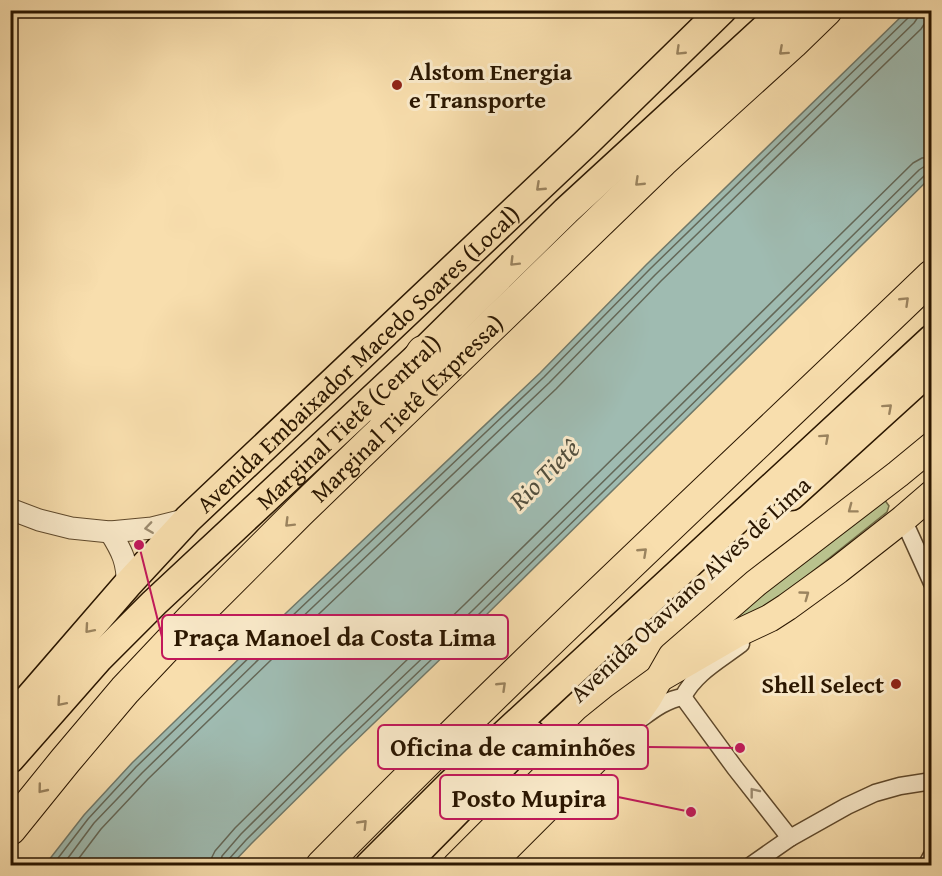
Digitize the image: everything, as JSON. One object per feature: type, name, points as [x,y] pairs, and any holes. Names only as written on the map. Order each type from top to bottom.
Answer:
[{"type":"highway","name":"Avenida Embaixador Macedo Soares (Local)","points":[[10,720],[127,585],[188,519],[585,144],[722,10]]},
{"type":"highway","points":[[695,93],[704,72],[767,10]]},
{"type":"highway","name":"Marginal Tietê (Central)","points":[[10,759],[99,658],[154,603],[423,352],[566,211],[785,10]]},
{"type":"highway","name":"Marginal Tietê (Expressa)","points":[[10,830],[125,690],[192,619],[299,512],[653,169],[826,10]]},
{"type":"highway","points":[[322,866],[531,657],[932,276]]},
{"type":"highway","points":[[743,457],[789,430],[835,393],[932,306]]},
{"type":"highway","points":[[99,658],[124,622],[166,574],[333,399],[356,372],[378,339]]},
{"type":"highway","points":[[369,866],[451,784],[932,339]]},
{"type":"highway","points":[[65,761],[73,725],[99,693],[199,583],[407,378],[423,352]]},
{"type":"highway","name":"Avenida Otaviano Alves de Lima","points":[[403,866],[522,744],[663,612],[932,368]]},
{"type":"main road","points":[[660,678],[672,656],[725,610],[786,559],[932,446]]},
{"type":"main road","points":[[898,474],[896,499],[903,519]]},
{"type":"main road","points":[[660,678],[736,634],[770,618],[838,570],[932,494]]},
{"type":"main road","name":"Avenida Otaviano Alves de Lima","points":[[456,866],[494,850],[627,728],[660,678]]},
{"type":"main road","name":"Avenida Otaviano Alves de Lima","points":[[494,850],[594,728],[660,678]]},
{"type":"street","points":[[10,509],[39,520],[71,528],[110,532],[152,528],[188,519]]},
{"type":"street","points":[[903,519],[932,583]]},
{"type":"street","points":[[110,532],[126,561],[127,585]]},
{"type":"street","points":[[627,728],[658,706],[683,697],[701,673],[750,638],[770,618]]},
{"type":"street","points":[[683,697],[790,838]]},
{"type":"street","points":[[750,866],[790,838],[847,806],[875,793],[932,781]]},
{"type":"street","points":[[926,866],[932,855]]},
{"type":"green space","points":[[884,499],[889,506],[887,512],[793,587],[751,616],[712,628]]},
{"type":"water","name":"Rio Tietê","points":[[908,10],[931,11],[931,177],[231,865],[45,865],[84,815],[132,763],[286,613],[540,373],[646,265]]},
{"type":"place","name":"Alstom Energia e Transporte","points":[[397,85]]},
{"type":"place","name":"Praça Manoel da Costa Lima","points":[[139,545]]},
{"type":"place","name":"Shell Select","points":[[896,684]]},
{"type":"place","name":"Oficina de caminhões","points":[[740,748]]},
{"type":"place","name":"Posto Mupira","points":[[691,812]]}]
